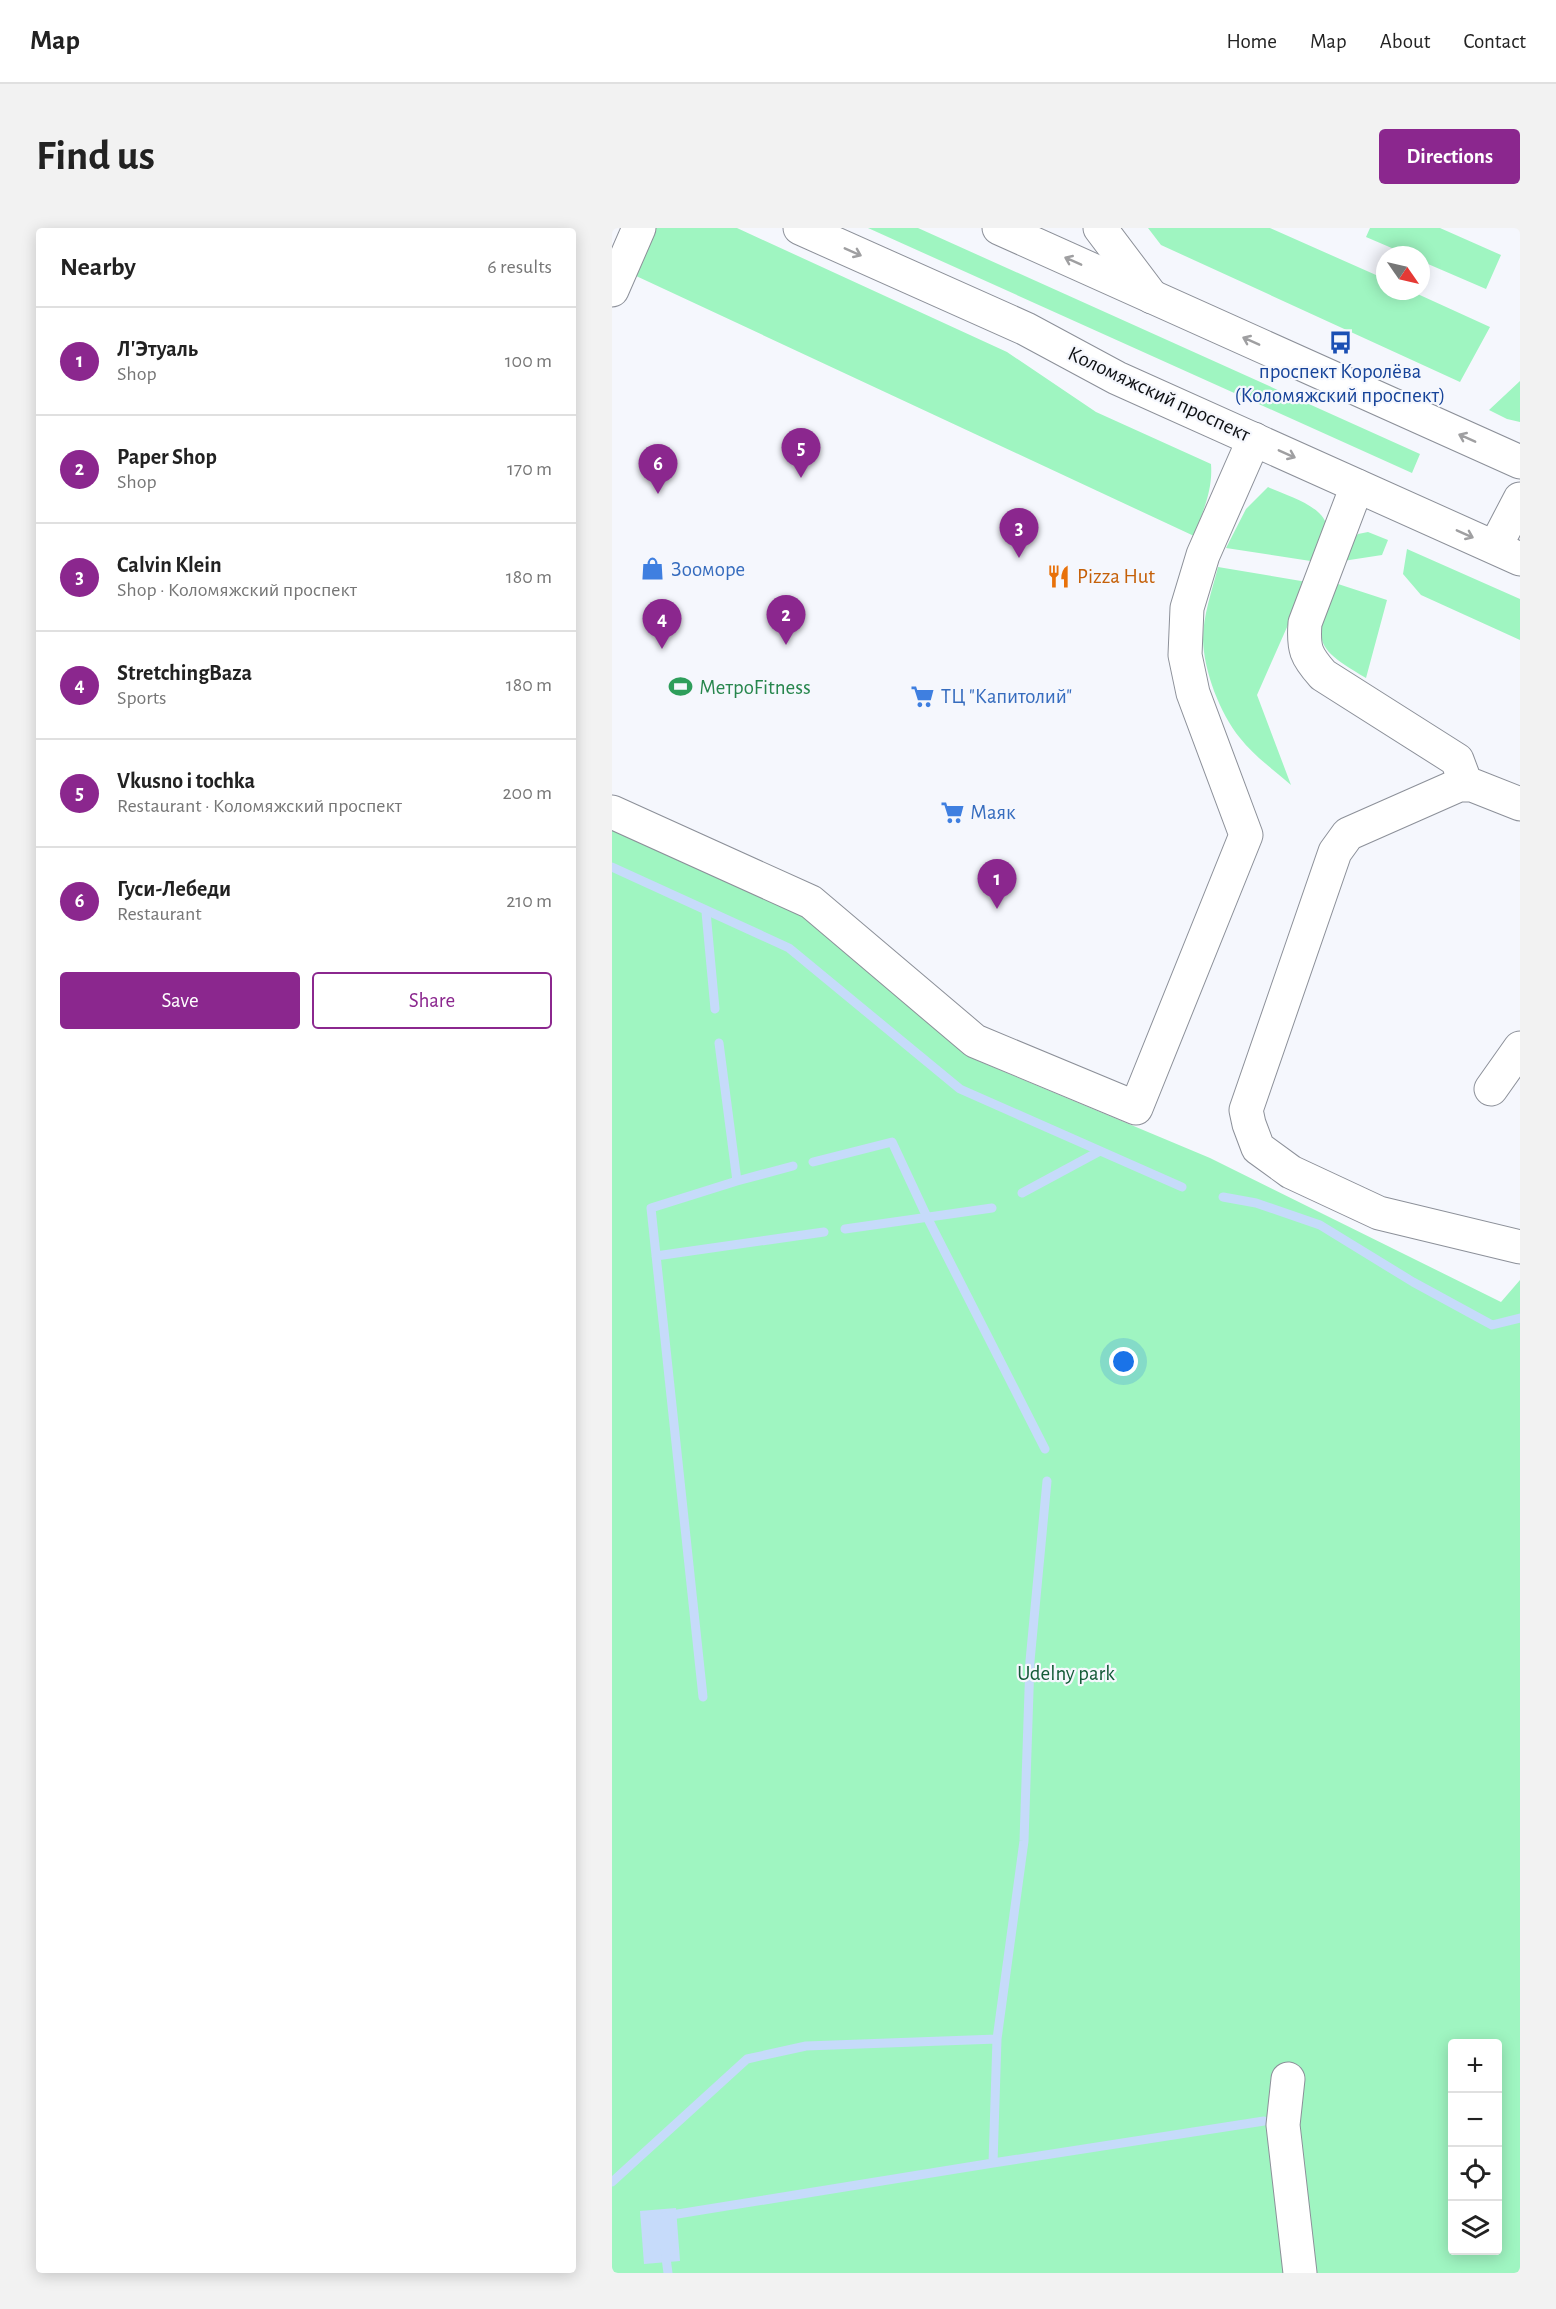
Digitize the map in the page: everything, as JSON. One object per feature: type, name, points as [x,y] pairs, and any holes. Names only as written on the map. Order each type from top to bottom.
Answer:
[{"type":"main road","points":[[612,290],[639,228]]},
{"type":"main road","name":"Коломяжский проспект","points":[[800,228],[1026,329],[1117,378],[1507,553]]},
{"type":"main road","points":[[999,228],[1520,462]]},
{"type":"main road","points":[[1100,228],[1152,297]]},
{"type":"main road","points":[[612,812],[811,902],[975,1041],[1136,1108],[1246,836],[1193,693],[1185,655],[1187,608],[1203,555],[1254,439]]},
{"type":"main road","points":[[1357,486],[1305,623],[1303,642],[1309,659],[1323,675],[1457,760],[1466,784]]},
{"type":"main road","points":[[1507,553],[1520,499]]},
{"type":"main road","points":[[1507,553],[1520,526]]},
{"type":"main road","points":[[1520,804],[1466,784],[1459,785],[1348,834],[1335,852],[1246,1110],[1258,1148],[1291,1172],[1379,1213],[1520,1247]]},
{"type":"main road","points":[[1491,1089],[1520,1048]]},
{"type":"main road","points":[[1288,2079],[1282,2125],[1300,2273]]},
{"type":"green space","points":[[655,228],[737,228],[1007,352],[1096,412],[1211,464],[1209,492],[1194,536],[634,275]]},
{"type":"green space","points":[[868,228],[918,228],[1420,454],[1412,473]]},
{"type":"green space","points":[[1148,228],[1270,228],[1376,275],[1376,300],[1430,300],[1490,327],[1460,382],[1161,245]]},
{"type":"green space","points":[[1370,228],[1440,228],[1501,255],[1486,289],[1430,265],[1430,246],[1387,246],[1366,237]]},
{"type":"green space","points":[[1520,381],[1520,422],[1507,419],[1489,410]]},
{"type":"green space","points":[[1268,487],[1306,504],[1323,517],[1327,525],[1327,535],[1317,562],[1226,548],[1246,509]]},
{"type":"green space","points":[[1368,532],[1388,540],[1382,555],[1343,561],[1350,543],[1358,534]]},
{"type":"green space","points":[[1407,549],[1520,599],[1520,640],[1421,595],[1403,574]]},
{"type":"green space","points":[[1218,567],[1307,582],[1257,695],[1291,785],[1240,738],[1226,717],[1214,692],[1206,665],[1203,631]]},
{"type":"green space","points":[[1335,583],[1387,600],[1366,678],[1335,657],[1326,649],[1322,640],[1321,630]]},
{"type":"green space","name":"Udelny park","points":[[612,825],[806,913],[969,1057],[1210,1158],[1501,1302],[1520,1280],[1520,2273],[612,2273]]},
{"type":"water","points":[[676,2208],[680,2261],[644,2264],[640,2211]]},
{"type":"waterway","points":[[612,867],[789,948],[960,1089],[1182,1187]]},
{"type":"waterway","points":[[706,912],[715,1009]]},
{"type":"waterway","points":[[703,1697],[651,1208],[737,1181],[719,1043]]},
{"type":"waterway","points":[[813,1162],[892,1142],[927,1217],[1045,1449]]},
{"type":"waterway","points":[[1022,1193],[1100,1151]]},
{"type":"waterway","points":[[737,1181],[793,1166]]},
{"type":"waterway","points":[[1223,1197],[1256,1203],[1320,1225],[1413,1282],[1492,1325],[1520,1318]]},
{"type":"waterway","points":[[845,1229],[992,1208]]},
{"type":"waterway","points":[[656,1256],[824,1232]]},
{"type":"waterway","points":[[993,2163],[997,2039],[1024,1841],[1030,1661],[1047,1481]]},
{"type":"waterway","points":[[612,2182],[747,2059],[806,2046],[997,2039]]},
{"type":"waterway","points":[[665,2216],[1264,2121]]},
{"type":"waterway","points":[[665,2250],[668,2273]]},
{"type":"place","name":"проспект Королёва (Коломяжский проспект)","points":[[1340,343]]},
{"type":"place","name":"Vkusno i tochka","points":[[801,478]]},
{"type":"place","name":"Гуси-Лебеди","points":[[658,494]]},
{"type":"place","name":"Calvin Klein","points":[[1019,558]]},
{"type":"place","name":"Зооморе","points":[[653,569]]},
{"type":"place","name":"Pizza Hut","points":[[1059,576]]},
{"type":"place","name":"Paper Shop","points":[[786,645]]},
{"type":"place","name":"StretchingBaza","points":[[662,649]]},
{"type":"place","name":"МетроFitness","points":[[681,687]]},
{"type":"place","name":"ТЦ \"Капитолий\"","points":[[923,696]]},
{"type":"place","name":"Маяк","points":[[952,812]]},
{"type":"place","name":"Л'Этуаль","points":[[997,909]]}]
